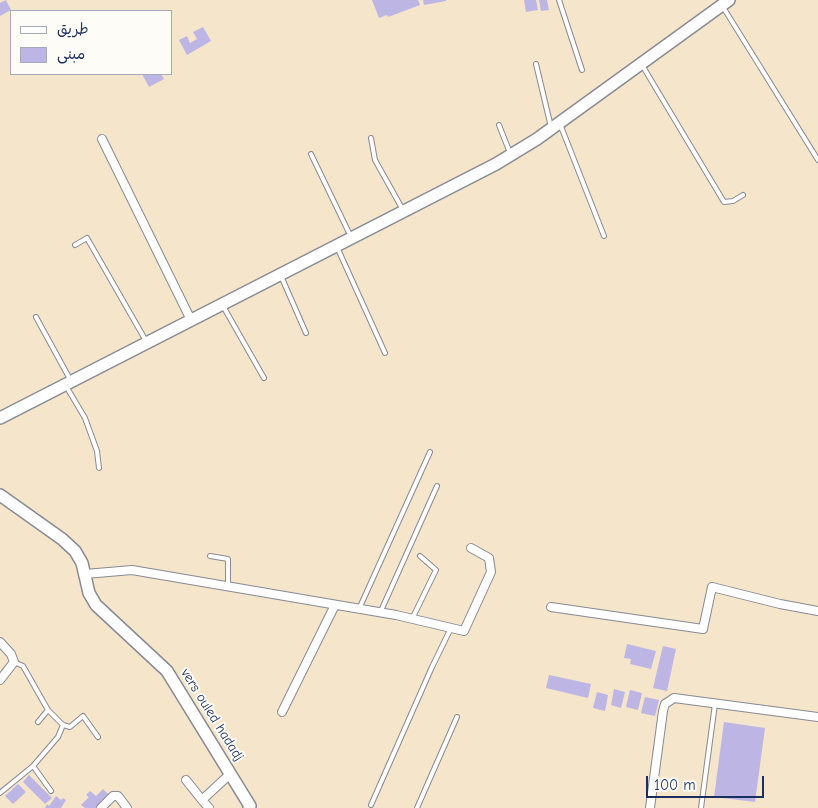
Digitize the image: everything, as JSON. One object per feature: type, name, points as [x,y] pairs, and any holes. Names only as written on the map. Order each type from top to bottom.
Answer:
[{"type":"street","points":[[0,418],[510,155],[555,126],[725,2]]},
{"type":"street","points":[[102,139],[190,320]]},
{"type":"street","name":"vers ouled hadadj","points":[[0,495],[62,539],[75,551],[82,563],[89,593],[96,605],[167,671],[250,806],[249,808]]},
{"type":"street","points":[[84,574],[132,570],[359,609],[464,631],[492,572],[489,558],[471,548]]},
{"type":"street","points":[[551,607],[703,629],[712,587],[780,604],[818,611]]},
{"type":"street","points":[[282,712],[335,605]]},
{"type":"street","points":[[0,642],[11,654],[14,662],[0,680]]},
{"type":"street","points":[[650,808],[665,704],[674,698],[818,717]]},
{"type":"street","points":[[202,800],[230,774]]},
{"type":"street","points":[[186,780],[209,808]]},
{"type":"street","points":[[101,808],[113,796],[118,796],[127,808]]},
{"type":"lane","points":[[559,0],[582,70]]},
{"type":"lane","points":[[725,2],[818,160]]},
{"type":"lane","points":[[641,63],[724,202],[743,195]]},
{"type":"lane","points":[[536,64],[555,126],[604,236]]},
{"type":"lane","points":[[499,125],[510,155]]},
{"type":"lane","points":[[371,138],[375,160],[403,211]]},
{"type":"lane","points":[[311,154],[351,237]]},
{"type":"lane","points":[[75,245],[87,238],[147,342]]},
{"type":"lane","points":[[336,245],[385,353]]},
{"type":"lane","points":[[280,274],[306,333]]},
{"type":"lane","points":[[222,304],[264,378]]},
{"type":"lane","points":[[36,317],[85,418],[97,450],[99,468]]},
{"type":"lane","points":[[359,609],[430,452]]},
{"type":"lane","points":[[380,613],[436,486]]},
{"type":"lane","points":[[210,556],[228,559],[228,586]]},
{"type":"lane","points":[[412,619],[436,570],[420,556]]},
{"type":"lane","points":[[371,805],[451,628]]},
{"type":"lane","points":[[14,662],[23,666],[48,710],[63,725],[70,727],[83,716],[98,737]]},
{"type":"lane","points":[[701,808],[715,704]]},
{"type":"lane","points":[[38,722],[48,710]]},
{"type":"lane","points":[[417,808],[457,717]]},
{"type":"lane","points":[[0,793],[33,766],[58,737],[63,725]]},
{"type":"lane","points":[[33,766],[51,791]]},
{"type":"building","points":[[6,0],[11,10],[0,16],[0,3]]},
{"type":"building","points":[[372,0],[418,0],[420,5],[388,17],[387,15],[379,18]]},
{"type":"building","points":[[423,0],[446,0],[446,1],[424,5]]},
{"type":"building","points":[[524,0],[536,0],[538,10],[526,12]]},
{"type":"building","points":[[539,0],[547,0],[549,10],[541,11]]},
{"type":"building","points":[[203,27],[211,41],[187,55],[179,40],[187,36],[190,43],[197,39],[193,32]]},
{"type":"building","points":[[143,75],[162,75],[164,79],[149,87]]},
{"type":"building","points":[[627,644],[656,651],[651,669],[630,664],[631,659],[624,658]]},
{"type":"building","points":[[663,646],[676,649],[667,691],[653,688]]},
{"type":"building","points":[[549,675],[591,684],[588,698],[546,688]]},
{"type":"building","points":[[614,689],[625,692],[621,708],[611,705]]},
{"type":"building","points":[[630,690],[642,693],[638,710],[626,707]]},
{"type":"building","points":[[597,692],[608,695],[605,711],[593,708]]},
{"type":"building","points":[[645,697],[659,700],[655,716],[641,713]]},
{"type":"building","points":[[724,722],[765,728],[755,802],[714,797]]},
{"type":"building","points":[[29,775],[52,798],[45,804],[23,782]]},
{"type":"building","points":[[18,784],[26,792],[13,804],[5,796]]},
{"type":"building","points":[[103,789],[110,796],[99,808],[85,808],[81,805],[89,797],[86,795],[90,791],[96,796]]},
{"type":"building","points":[[56,796],[61,800],[63,798],[66,800],[61,808],[45,808],[47,804],[49,806]]}]
